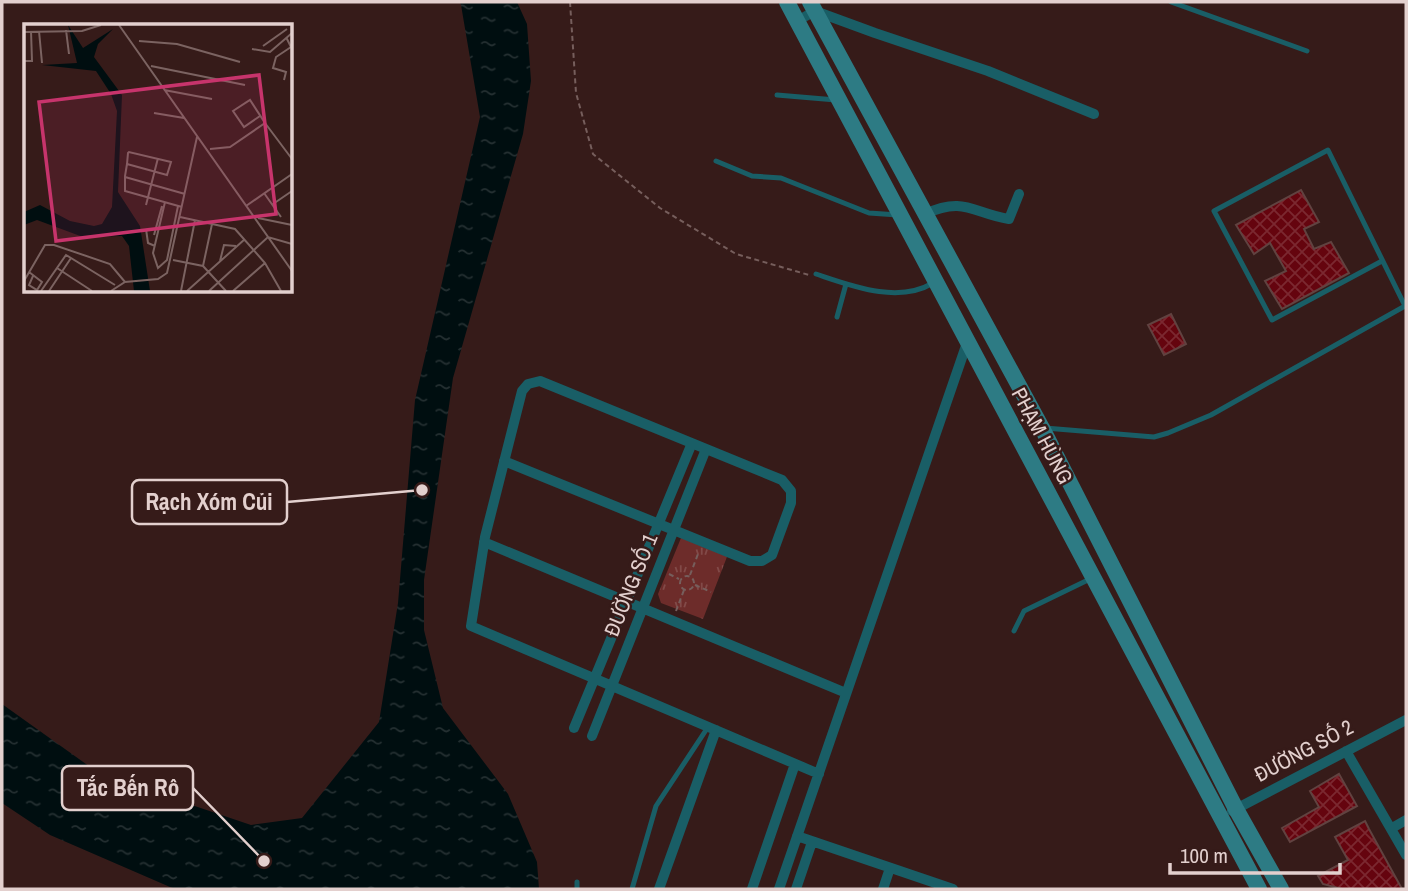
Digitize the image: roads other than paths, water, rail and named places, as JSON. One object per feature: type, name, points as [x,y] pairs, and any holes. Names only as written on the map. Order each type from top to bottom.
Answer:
[{"type":"main road","name":"PHẠM HÙNG","points":[[787,2],[1259,889]]},
{"type":"main road","name":"PHẠM HÙNG","points":[[813,7],[1042,428],[1236,808],[1281,889]]},
{"type":"street","points":[[797,21],[813,7],[875,33],[988,71],[1094,114]]},
{"type":"street","points":[[925,214],[940,207],[957,205],[1009,219],[1019,194]]},
{"type":"street","points":[[779,889],[968,340]]},
{"type":"street","points":[[504,461],[750,561],[762,561],[772,555],[791,503],[791,491],[782,480],[540,381],[528,384],[522,391],[504,461],[484,542],[471,626],[819,774]]},
{"type":"street","points":[[574,728],[692,443]]},
{"type":"street","name":"ĐƯỜNG SỐ 1","points":[[592,736],[706,449]]},
{"type":"street","points":[[484,542],[846,692]]},
{"type":"street","name":"ĐƯỜNG SỐ 2","points":[[1220,818],[1406,720]]},
{"type":"street","points":[[659,889],[712,728]]},
{"type":"street","points":[[1346,751],[1406,855]]},
{"type":"street","points":[[752,889],[795,764]]},
{"type":"street","points":[[1392,828],[1406,820]]},
{"type":"street","points":[[797,836],[953,889]]},
{"type":"street","points":[[796,889],[812,842]]},
{"type":"street","points":[[883,889],[890,869]]},
{"type":"lane","points":[[1171,2],[1307,51]]},
{"type":"lane","points":[[777,95],[839,101]]},
{"type":"lane","points":[[1042,428],[1154,437],[1168,433],[1211,415],[1406,307],[1328,150],[1214,211],[1272,320],[1382,261]]},
{"type":"lane","points":[[716,161],[752,176],[781,178],[869,213],[901,216]]},
{"type":"lane","points":[[813,275],[872,290],[897,293],[922,290],[936,281]]},
{"type":"lane","points":[[837,317],[846,284]]},
{"type":"lane","points":[[1014,631],[1024,611],[1093,578]]},
{"type":"lane","points":[[632,889],[656,806],[712,728]]},
{"type":"water","points":[[460,2],[517,2],[527,24],[531,81],[523,134],[453,378],[424,580],[424,630],[443,708],[508,794],[537,862],[539,889],[176,889],[50,835],[2,803],[2,704],[100,774],[251,825],[302,818],[379,722],[398,603],[415,400],[480,117]]},
{"type":"place","name":"Rạch Xóm Củi","points":[[422,490]]},
{"type":"place","name":"Tắc Bến Rô","points":[[264,861]]}]
